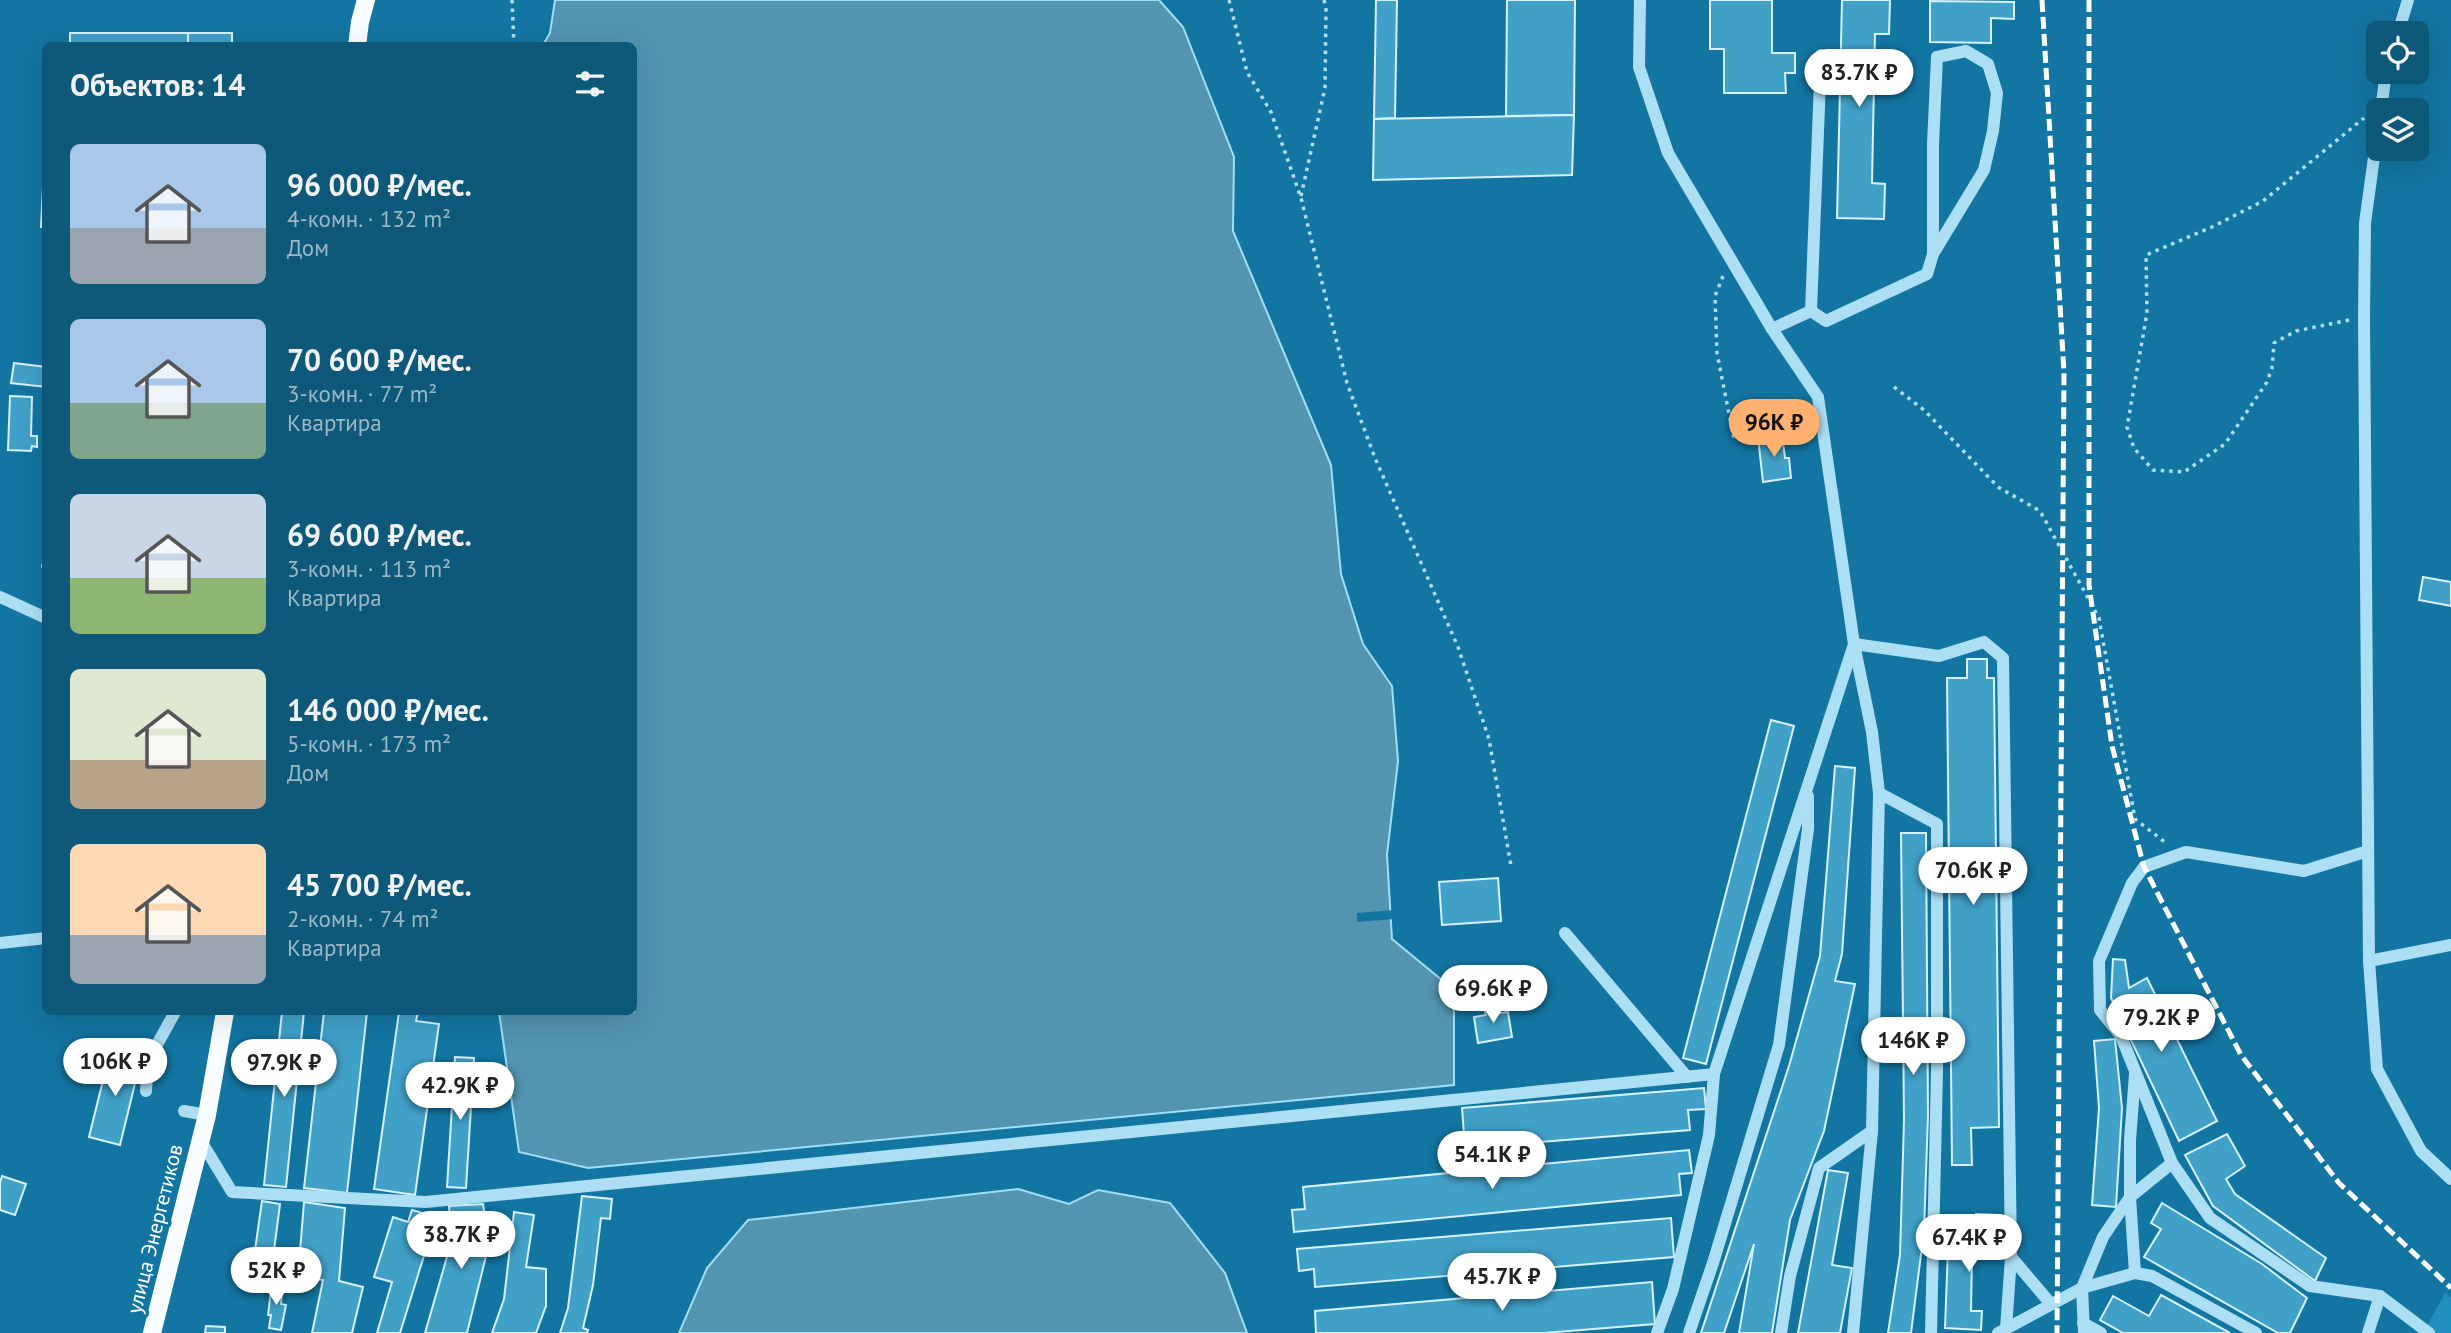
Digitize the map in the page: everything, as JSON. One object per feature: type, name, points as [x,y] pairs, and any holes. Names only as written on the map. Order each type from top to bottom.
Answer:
[{"type":"main road","points":[[358,42],[366,0]]},
{"type":"main road","name":"улица Энергетиков","points":[[152,1333],[207,1115],[224,1015]]},
{"type":"street","points":[[1640,0],[1639,67],[1668,153],[1772,329],[1818,397],[1854,644],[1872,732],[1879,793],[1872,1131],[1853,1333]]},
{"type":"street","points":[[2402,21],[2408,0]]},
{"type":"street","points":[[1811,311],[1826,321],[1927,274],[1933,254],[1984,170],[1993,131],[1997,93],[1988,64],[1966,51],[1937,57],[1933,144],[1933,254]]},
{"type":"street","points":[[1811,311],[1821,55]]},
{"type":"street","points":[[2373,161],[2365,223],[2364,319],[2369,961],[2377,1069],[2421,1152],[2451,1179]]},
{"type":"street","points":[[1772,329],[1811,311]]},
{"type":"street","points":[[0,597],[42,616]]},
{"type":"street","points":[[1854,644],[1938,656],[1984,642],[2003,658],[2011,1258],[2002,1331]]},
{"type":"street","points":[[1657,1333],[1673,1289],[1709,1135],[1714,1074],[1854,644]]},
{"type":"street","points":[[1689,1333],[1779,1045],[1808,830],[1808,785]]},
{"type":"street","points":[[1879,793],[1937,824],[1937,1071],[1931,1333]]},
{"type":"street","points":[[2368,851],[2304,871],[2186,852],[2144,867],[2132,883],[2099,961],[2100,1010],[2121,1036],[2172,1163],[2210,1218],[2310,1286],[2380,1296],[2429,1333]]},
{"type":"street","points":[[1565,933],[1687,1077]]},
{"type":"street","points":[[0,943],[42,938]]},
{"type":"street","points":[[2369,961],[2451,945]]},
{"type":"street","points":[[146,1091],[148,1061],[173,1015]]},
{"type":"street","points":[[2135,1071],[2130,1140],[2130,1198],[2135,1273]]},
{"type":"street","points":[[201,1141],[232,1192],[426,1202],[1714,1074]]},
{"type":"street","points":[[184,1111],[207,1115]]},
{"type":"street","points":[[1781,1333],[1790,1276],[1819,1168],[1872,1131]]},
{"type":"street","points":[[2101,1333],[2084,1328],[2082,1288],[2104,1237],[2130,1198],[2172,1163]]},
{"type":"street","points":[[2011,1258],[2051,1304]]},
{"type":"street","points":[[2002,1331],[2082,1288],[2135,1273],[2152,1276],[2256,1333]]},
{"type":"street","points":[[2368,1333],[2380,1296]]},
{"type":"path","points":[[512,0],[514,42]]},
{"type":"path","points":[[1229,0],[1247,72],[1271,112],[1301,198],[1347,383],[1375,458],[1458,647],[1489,739],[1511,866]]},
{"type":"path","points":[[1301,198],[1325,88],[1324,0]]},
{"type":"path","points":[[2364,319],[2296,331],[2274,343],[2272,368],[2267,382],[2225,444],[2184,472],[2153,470],[2134,448],[2127,427],[2147,313],[2147,255],[2263,201],[2366,119]]},
{"type":"path","points":[[1730,257],[1715,296],[1717,353],[1734,439]]},
{"type":"path","points":[[1894,387],[1924,410],[1998,487],[2040,511],[2099,618],[2134,819],[2170,846],[2173,857]]},
{"type":"shaded area","points":[[555,0],[1159,0],[1183,27],[1234,157],[1233,231],[1331,465],[1341,574],[1363,644],[1392,686],[1398,761],[1387,855],[1392,939],[1454,990],[1454,1085],[588,1168],[519,1152],[499,1015],[637,1015],[637,42],[545,42],[550,33]]},
{"type":"shaded area","points":[[1018,1189],[1069,1204],[1098,1190],[1170,1203],[1225,1273],[1247,1333],[679,1333],[707,1268],[748,1220]]},
{"type":"shaded area","points":[[2445,1293],[2451,1297],[2451,1333],[2423,1333]]},
{"type":"pier","points":[[1394,910],[1394,919],[1357,922],[1357,913]]},
{"type":"building","points":[[1376,0],[1397,0],[1395,118],[1374,119]]},
{"type":"building","points":[[1507,0],[1575,0],[1574,115],[1506,116]]},
{"type":"building","points":[[1710,0],[1772,0],[1772,53],[1795,53],[1795,73],[1785,73],[1786,93],[1724,93],[1724,49],[1710,49]]},
{"type":"building","points":[[1842,0],[1890,0],[1889,34],[1875,34],[1872,183],[1885,184],[1884,219],[1837,218]]},
{"type":"building","points":[[1930,1],[2014,2],[2014,19],[1991,18],[1991,43],[1930,42]]},
{"type":"building","points":[[70,33],[188,33],[188,42],[70,42]]},
{"type":"building","points":[[188,33],[232,33],[232,42],[188,42]]},
{"type":"building","points":[[1574,115],[1572,175],[1373,180],[1374,119]]},
{"type":"building","points":[[14,363],[42,366],[42,387],[11,383]]},
{"type":"building","points":[[10,396],[32,397],[31,436],[37,436],[37,447],[32,446],[31,451],[8,450]]},
{"type":"building","points":[[1782,434],[1791,478],[1763,482],[1758,437]]},
{"type":"building","points":[[2423,577],[2451,582],[2451,606],[2419,600]]},
{"type":"building","points":[[1967,659],[1987,659],[1987,678],[1994,678],[1999,1127],[1971,1128],[1972,1165],[1952,1165],[1947,678],[1967,678]]},
{"type":"building","points":[[1771,720],[1794,726],[1706,1064],[1683,1058]]},
{"type":"building","points":[[1835,766],[1855,768],[1842,954],[1835,981],[1855,984],[1824,1131],[1790,1220],[1772,1333],[1739,1333],[1754,1244],[1724,1333],[1701,1333],[1789,1066],[1820,956]]},
{"type":"building","points":[[1901,833],[1926,833],[1928,1115],[1924,1231],[1911,1333],[1888,1333],[1900,1255],[1904,1120]]},
{"type":"building","points":[[1498,878],[1501,921],[1442,925],[1439,882]]},
{"type":"building","points":[[2113,959],[2125,960],[2129,988],[2147,978],[2217,1121],[2179,1141],[2111,998]]},
{"type":"building","points":[[1498,1005],[1500,1013],[1508,1012],[1512,1037],[1478,1043],[1474,1017],[1486,1015],[1484,1008]]},
{"type":"building","points":[[282,1015],[304,1015],[286,1187],[264,1185]]},
{"type":"building","points":[[324,1015],[367,1015],[347,1193],[304,1188]]},
{"type":"building","points":[[399,1015],[417,1015],[416,1021],[439,1024],[415,1195],[374,1189]]},
{"type":"building","points":[[2115,1039],[2122,1108],[2116,1207],[2092,1205],[2099,1108],[2094,1041]]},
{"type":"building","points":[[110,1052],[141,1059],[120,1145],[89,1137]]},
{"type":"building","points":[[455,1057],[474,1058],[466,1188],[447,1187]]},
{"type":"building","points":[[1704,1088],[1706,1109],[1688,1110],[1690,1130],[1465,1148],[1462,1108]]},
{"type":"building","points":[[2227,1134],[2245,1166],[2226,1179],[2235,1194],[2326,1258],[2315,1281],[2213,1206],[2185,1155]]},
{"type":"building","points":[[1689,1150],[1692,1173],[1679,1174],[1681,1195],[1294,1232],[1292,1210],[1305,1209],[1303,1187]]},
{"type":"building","points":[[1828,1170],[1848,1173],[1832,1265],[1852,1268],[1840,1333],[1798,1333]]},
{"type":"building","points":[[2,1176],[26,1184],[15,1215],[0,1210]]},
{"type":"building","points":[[582,1196],[612,1199],[610,1219],[601,1218],[593,1285],[583,1328],[588,1330],[587,1333],[560,1333],[568,1308]]},
{"type":"building","points":[[262,1201],[280,1204],[271,1274],[252,1271]]},
{"type":"building","points":[[304,1202],[345,1208],[339,1281],[363,1287],[352,1333],[312,1333],[323,1280],[298,1276]]},
{"type":"building","points":[[2162,1203],[2262,1264],[2307,1298],[2290,1333],[2278,1333],[2144,1257],[2161,1229],[2151,1223]]},
{"type":"building","points":[[483,1204],[489,1244],[467,1333],[425,1333],[451,1243],[449,1206]]},
{"type":"building","points":[[412,1210],[429,1215],[425,1228],[432,1230],[400,1333],[377,1333],[392,1282],[374,1277],[393,1217],[408,1222]]},
{"type":"building","points":[[514,1212],[534,1215],[526,1267],[546,1269],[546,1306],[536,1333],[492,1333],[504,1299]]},
{"type":"building","points":[[1976,1214],[2000,1215],[1998,1259],[1972,1258],[1971,1311],[1982,1311],[1981,1330],[1945,1328],[1948,1248],[1975,1249]]},
{"type":"building","points":[[1671,1218],[1674,1257],[1315,1287],[1314,1269],[1299,1271],[1297,1249]]},
{"type":"building","points":[[272,1282],[283,1283],[281,1304],[286,1305],[281,1330],[269,1328]]},
{"type":"building","points":[[1652,1282],[1655,1324],[1544,1333],[1316,1333],[1315,1311]]},
{"type":"building","points":[[2161,1295],[2230,1333],[2123,1333],[2100,1320],[2113,1296],[2149,1316]]},
{"type":"building","points":[[206,1326],[225,1327],[225,1333],[205,1333]]},
{"type":"railway","points":[[2042,0],[2064,373],[2057,1333]]},
{"type":"railway","points":[[2089,0],[2089,585],[2112,746],[2144,867],[2241,1055],[2339,1183],[2451,1288]]}]
